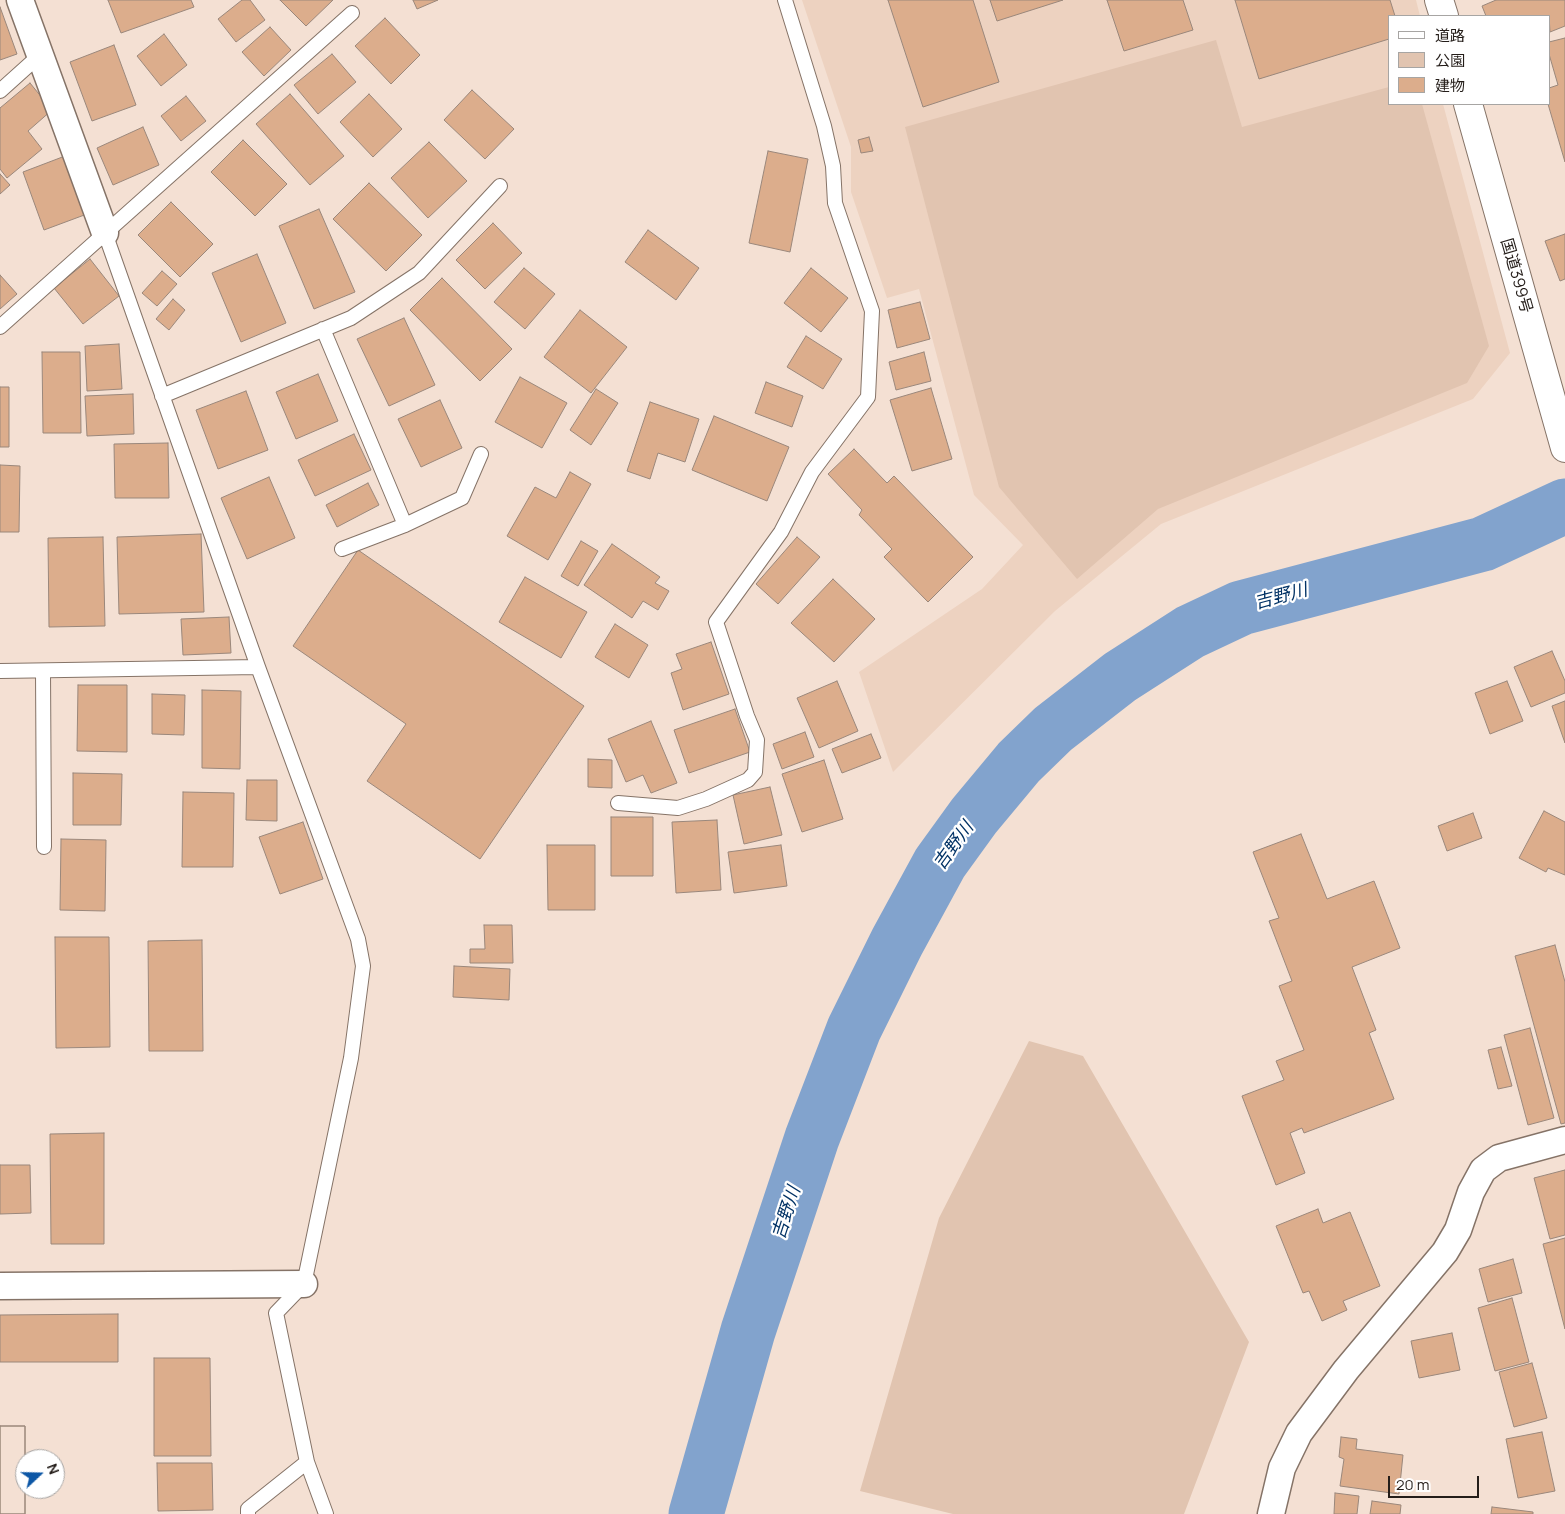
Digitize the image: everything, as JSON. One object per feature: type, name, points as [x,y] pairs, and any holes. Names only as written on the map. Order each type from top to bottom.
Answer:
[{"type":"highway","points":[[1439,0],[1444,15]]},
{"type":"highway","name":"国道399号","points":[[1468,105],[1565,448]]},
{"type":"street","points":[[20,0],[105,233]]},
{"type":"street","points":[[1271,1514],[1282,1468],[1299,1432],[1346,1370],[1445,1252],[1458,1230],[1471,1192],[1482,1170],[1499,1158],[1565,1140]]},
{"type":"street","points":[[0,1286],[304,1284]]},
{"type":"lane","points":[[618,803],[678,808],[706,799],[748,780],[755,772],[757,740],[747,716],[716,622],[781,532],[812,472],[868,397],[872,311],[835,203],[833,166],[824,126],[785,0]]},
{"type":"lane","points":[[0,327],[352,13]]},
{"type":"lane","points":[[0,91],[40,55]]},
{"type":"lane","points":[[162,396],[351,318],[419,273],[500,186]]},
{"type":"lane","points":[[105,233],[258,667],[358,939],[363,966],[351,1058],[304,1284],[276,1313],[307,1462],[326,1514]]},
{"type":"lane","points":[[323,329],[405,525]]},
{"type":"lane","points":[[342,549],[405,525],[462,498],[482,454]]},
{"type":"lane","points":[[0,671],[258,667]]},
{"type":"lane","points":[[43,671],[44,847]]},
{"type":"lane","points":[[248,1514],[248,1508],[307,1462]]},
{"type":"shaded area","points":[[802,0],[1416,0],[1420,15],[1388,15],[1388,105],[1443,105],[1510,353],[1473,399],[1161,524],[1055,611],[893,772],[859,672],[982,589],[1023,545],[974,495],[919,289],[887,298],[851,192],[851,147]]},
{"type":"green space","points":[[1216,40],[1242,127],[1388,87],[1388,105],[1422,105],[1489,346],[1467,383],[1158,509],[1077,579],[999,487],[905,127]]},
{"type":"green space","points":[[1029,1041],[1083,1056],[1249,1342],[1184,1514],[953,1514],[860,1491],[939,1218]]},
{"type":"building","points":[[108,0],[191,0],[194,7],[121,33]]},
{"type":"building","points":[[242,0],[250,0],[265,20],[236,42],[218,19]]},
{"type":"building","points":[[280,0],[333,0],[306,26]]},
{"type":"building","points":[[413,0],[438,0],[417,9]]},
{"type":"building","points":[[888,0],[973,0],[999,82],[923,107]]},
{"type":"building","points":[[990,0],[1063,0],[997,21]]},
{"type":"building","points":[[1107,0],[1183,0],[1193,30],[1124,51]]},
{"type":"building","points":[[1235,0],[1390,0],[1395,15],[1388,15],[1388,39],[1259,79]]},
{"type":"building","points":[[1496,0],[1565,0],[1565,26],[1550,32],[1550,15],[1486,15],[1482,6]]},
{"type":"building","points":[[0,7],[17,54],[0,60]]},
{"type":"building","points":[[385,18],[420,55],[391,84],[355,46]]},
{"type":"building","points":[[270,27],[291,50],[264,76],[242,52]]},
{"type":"building","points":[[164,34],[187,65],[161,86],[137,56]]},
{"type":"building","points":[[1565,38],[1565,162],[1548,105],[1550,105],[1550,88],[1558,85],[1550,57],[1550,42]]},
{"type":"building","points":[[114,45],[136,105],[92,121],[70,62]]},
{"type":"building","points":[[332,54],[356,82],[318,114],[294,85]]},
{"type":"building","points":[[30,83],[52,110],[28,131],[42,149],[7,178],[0,169],[0,108]]},
{"type":"building","points":[[472,90],[514,129],[485,159],[444,120]]},
{"type":"building","points":[[290,94],[344,156],[310,185],[256,124]]},
{"type":"building","points":[[369,94],[402,129],[373,157],[340,122]]},
{"type":"building","points":[[186,96],[206,121],[181,141],[161,116]]},
{"type":"building","points":[[143,127],[159,165],[113,185],[97,148]]},
{"type":"building","points":[[869,137],[873,151],[861,153],[858,140]]},
{"type":"building","points":[[243,140],[287,184],[255,216],[211,172]]},
{"type":"building","points":[[429,142],[467,181],[428,218],[391,178]]},
{"type":"building","points":[[768,151],[808,159],[790,252],[749,243]]},
{"type":"building","points":[[65,156],[87,214],[44,230],[23,172]]},
{"type":"building","points":[[0,174],[10,185],[0,194]]},
{"type":"building","points":[[369,183],[422,235],[386,271],[333,219]]},
{"type":"building","points":[[171,202],[213,244],[180,277],[138,235]]},
{"type":"building","points":[[319,209],[355,292],[314,309],[279,226]]},
{"type":"building","points":[[493,223],[522,253],[485,289],[456,260]]},
{"type":"building","points":[[648,230],[699,268],[676,300],[625,262]]},
{"type":"building","points":[[1565,234],[1565,279],[1560,281],[1545,241]]},
{"type":"building","points":[[257,254],[286,323],[241,342],[212,273]]},
{"type":"building","points":[[90,259],[119,296],[83,324],[54,288]]},
{"type":"building","points":[[524,268],[555,294],[525,329],[494,302]]},
{"type":"building","points":[[811,268],[848,298],[821,332],[784,303]]},
{"type":"building","points":[[162,271],[177,284],[157,306],[142,293]]},
{"type":"building","points":[[0,275],[17,294],[0,309]]},
{"type":"building","points":[[442,278],[512,349],[480,381],[410,310]]},
{"type":"building","points":[[173,299],[185,310],[169,330],[156,319]]},
{"type":"building","points":[[920,302],[930,339],[897,348],[888,310]]},
{"type":"building","points":[[580,310],[627,347],[591,393],[544,357]]},
{"type":"building","points":[[404,318],[435,385],[389,406],[357,339]]},
{"type":"building","points":[[806,336],[842,359],[823,389],[787,367]]},
{"type":"building","points":[[119,344],[122,389],[87,391],[85,346]]},
{"type":"building","points":[[42,352],[80,352],[81,433],[43,433]]},
{"type":"building","points":[[924,352],[931,381],[896,390],[889,362]]},
{"type":"building","points":[[318,374],[338,421],[296,439],[276,392]]},
{"type":"building","points":[[520,377],[567,403],[542,448],[495,422]]},
{"type":"building","points":[[766,382],[803,396],[792,427],[755,413]]},
{"type":"building","points":[[0,387],[9,387],[9,447],[0,447]]},
{"type":"building","points":[[931,388],[952,459],[912,471],[890,400]]},
{"type":"building","points":[[596,389],[618,403],[591,445],[570,430]]},
{"type":"building","points":[[246,391],[268,450],[218,469],[196,410]]},
{"type":"building","points":[[133,394],[134,434],[87,436],[85,396]]},
{"type":"building","points":[[440,400],[462,448],[421,467],[398,419]]},
{"type":"building","points":[[650,402],[699,419],[685,462],[658,453],[650,479],[627,471]]},
{"type":"building","points":[[714,416],[789,447],[767,501],[692,470]]},
{"type":"building","points":[[354,434],[371,470],[315,496],[298,460]]},
{"type":"building","points":[[168,443],[169,498],[115,498],[114,444]]},
{"type":"building","points":[[854,449],[887,483],[894,476],[973,557],[928,602],[884,557],[892,549],[859,515],[862,510],[828,474]]},
{"type":"building","points":[[0,465],[20,466],[19,532],[0,532]]},
{"type":"building","points":[[570,472],[591,484],[548,560],[507,536],[535,487],[556,498]]},
{"type":"building","points":[[269,477],[295,538],[247,559],[221,498]]},
{"type":"building","points":[[368,483],[379,505],[337,527],[326,505]]},
{"type":"building","points":[[201,534],[204,612],[119,614],[117,537]]},
{"type":"building","points":[[103,537],[105,626],[49,627],[48,538]]},
{"type":"building","points":[[797,537],[820,557],[778,604],[756,584]]},
{"type":"building","points":[[581,541],[598,551],[578,586],[561,576]]},
{"type":"building","points":[[612,544],[660,577],[655,583],[669,591],[658,610],[643,601],[632,618],[584,585]]},
{"type":"building","points":[[358,550],[584,706],[480,859],[367,781],[406,724],[293,646]]},
{"type":"building","points":[[525,577],[587,612],[561,658],[499,622]]},
{"type":"building","points":[[833,579],[875,619],[834,662],[791,623]]},
{"type":"building","points":[[229,617],[231,653],[183,655],[181,619]]},
{"type":"building","points":[[615,624],[648,645],[629,678],[595,657]]},
{"type":"building","points":[[711,642],[729,694],[683,710],[671,673],[682,669],[676,654]]},
{"type":"building","points":[[1552,651],[1565,681],[1565,693],[1531,707],[1514,667]]},
{"type":"building","points":[[837,681],[858,731],[819,748],[797,698]]},
{"type":"building","points":[[1507,681],[1523,721],[1490,734],[1475,693]]},
{"type":"building","points":[[78,685],[127,685],[127,752],[77,751]]},
{"type":"building","points":[[202,690],[241,691],[240,769],[202,768]]},
{"type":"building","points":[[152,694],[185,695],[184,735],[152,734]]},
{"type":"building","points":[[1565,701],[1565,743],[1552,706]]},
{"type":"building","points":[[735,709],[750,752],[689,773],[674,730]]},
{"type":"building","points":[[651,721],[677,783],[651,793],[643,775],[626,782],[608,739]]},
{"type":"building","points":[[805,732],[814,757],[782,769],[773,744]]},
{"type":"building","points":[[871,734],[881,758],[842,773],[832,749]]},
{"type":"building","points":[[588,759],[612,760],[612,788],[588,787]]},
{"type":"building","points":[[824,760],[843,819],[802,832],[782,774]]},
{"type":"building","points":[[73,773],[122,774],[121,825],[73,825]]},
{"type":"building","points":[[247,780],[277,780],[277,821],[246,820]]},
{"type":"building","points":[[770,787],[782,835],[744,844],[733,795]]},
{"type":"building","points":[[183,792],[234,793],[233,867],[182,867]]},
{"type":"building","points":[[1544,811],[1565,822],[1565,875],[1548,868],[1546,872],[1519,858]]},
{"type":"building","points":[[1473,813],[1482,838],[1447,851],[1438,826]]},
{"type":"building","points":[[611,817],[653,817],[653,876],[611,876]]},
{"type":"building","points":[[717,820],[721,890],[676,893],[672,822]]},
{"type":"building","points":[[303,822],[323,879],[280,894],[259,837]]},
{"type":"building","points":[[1301,834],[1327,899],[1374,881],[1400,948],[1352,967],[1376,1030],[1369,1033],[1394,1099],[1304,1133],[1302,1128],[1290,1133],[1305,1173],[1276,1185],[1242,1096],[1284,1080],[1276,1061],[1304,1050],[1279,986],[1292,981],[1269,921],[1279,918],[1253,852]]},
{"type":"building","points":[[61,839],[106,840],[105,911],[60,910]]},
{"type":"building","points":[[547,845],[595,845],[595,910],[548,910]]},
{"type":"building","points":[[781,845],[787,886],[734,893],[728,852]]},
{"type":"building","points":[[484,925],[512,925],[513,963],[470,963],[470,949],[485,949]]},
{"type":"building","points":[[55,937],[109,937],[110,1047],[56,1048]]},
{"type":"building","points":[[202,940],[203,1051],[149,1051],[148,941]]},
{"type":"building","points":[[1555,945],[1565,982],[1565,1123],[1561,1124],[1515,956]]},
{"type":"building","points":[[454,966],[510,969],[509,1000],[453,997]]},
{"type":"building","points":[[1530,1028],[1554,1118],[1528,1125],[1504,1035]]},
{"type":"building","points":[[1501,1047],[1512,1086],[1498,1089],[1488,1050]]},
{"type":"building","points":[[104,1133],[104,1244],[51,1244],[50,1134]]},
{"type":"building","points":[[0,1165],[30,1165],[31,1213],[0,1214]]},
{"type":"building","points":[[1565,1170],[1565,1235],[1550,1239],[1534,1178]]},
{"type":"building","points":[[1318,1209],[1323,1223],[1350,1212],[1380,1286],[1343,1301],[1347,1310],[1322,1321],[1309,1291],[1303,1293],[1276,1226]]},
{"type":"building","points":[[1565,1238],[1565,1329],[1543,1244]]},
{"type":"building","points":[[1513,1259],[1522,1293],[1488,1302],[1479,1269]]},
{"type":"building","points":[[1512,1298],[1529,1362],[1495,1371],[1478,1308]]},
{"type":"building","points":[[118,1314],[118,1362],[0,1362],[0,1315]]},
{"type":"building","points":[[1452,1333],[1460,1370],[1419,1378],[1411,1341]]},
{"type":"building","points":[[154,1358],[210,1358],[211,1456],[154,1456]]},
{"type":"building","points":[[1532,1363],[1547,1418],[1514,1427],[1499,1372]]},
{"type":"building","points":[[0,1426],[25,1426],[25,1449],[15,1449],[15,1499],[25,1499],[25,1514],[0,1514]]},
{"type":"building","points":[[0,1426],[25,1426],[25,1449],[15,1449],[15,1499],[25,1499],[25,1514],[0,1514]]},
{"type":"building","points":[[1542,1432],[1555,1491],[1518,1498],[1506,1439]]},
{"type":"building","points":[[1341,1437],[1357,1439],[1356,1449],[1403,1455],[1399,1494],[1340,1486],[1344,1459],[1339,1457]]},
{"type":"building","points":[[157,1463],[212,1463],[213,1510],[158,1511]]},
{"type":"building","points":[[1335,1493],[1359,1496],[1357,1514],[1334,1514]]},
{"type":"building","points":[[1372,1501],[1401,1505],[1400,1514],[1370,1514]]},
{"type":"building","points":[[1492,1507],[1533,1512],[1533,1514],[1491,1514]]},
{"type":"waterway","name":"吉野川","points":[[696,1514],[748,1331],[812,1138],[854,1029],[897,942],[940,863],[974,816],[1019,762],[1053,729],[1120,677],[1190,632],[1241,608],[1483,544],[1565,506]]}]
